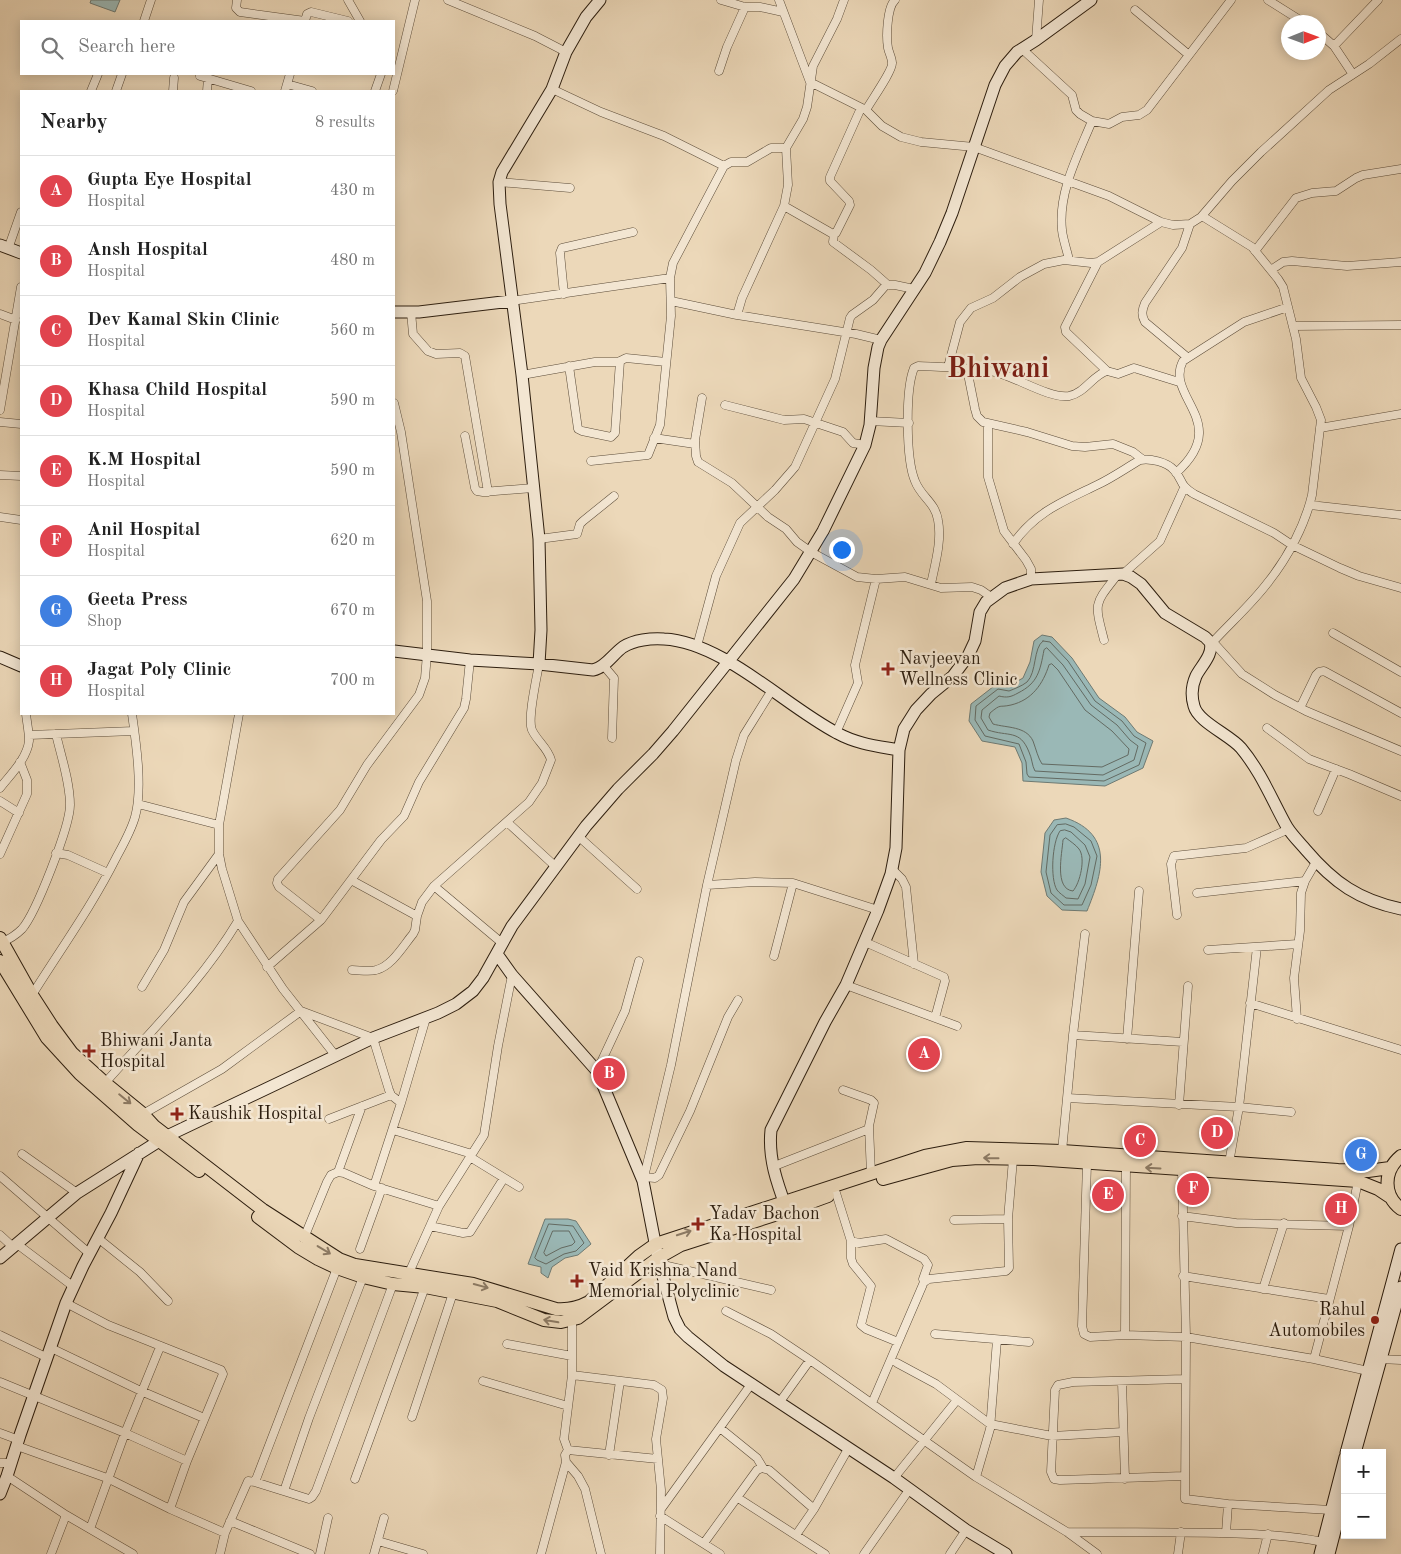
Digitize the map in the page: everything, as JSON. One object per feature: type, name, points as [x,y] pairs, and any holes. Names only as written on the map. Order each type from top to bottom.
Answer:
[{"type":"main road","points":[[1,941],[32,995],[72,1053],[143,1114],[163,1138],[262,1210],[339,1259],[402,1281],[497,1301],[544,1320],[572,1321],[681,1245],[871,1174],[925,1156],[967,1148],[1062,1151],[1182,1169],[1358,1181],[1378,1189],[1390,1197],[1401,1209]]},
{"type":"main road","points":[[0,961],[47,1038],[80,1074],[298,1246],[318,1259],[363,1277],[402,1281],[473,1284],[538,1304],[568,1310],[589,1302],[656,1244],[928,1165],[952,1160],[978,1158],[1087,1163],[1125,1161],[1229,1163],[1348,1171],[1390,1168]]},
{"type":"main road","points":[[1390,1197],[1387,1188],[1387,1178],[1390,1168],[1401,1156]]},
{"type":"street","points":[[144,20],[152,0]]},
{"type":"street","points":[[236,0],[236,8],[240,12],[298,20]]},
{"type":"street","points":[[348,0],[359,20]]},
{"type":"street","points":[[393,90],[415,0]]},
{"type":"street","points":[[448,0],[535,36],[566,52]]},
{"type":"street","points":[[352,970],[375,970],[393,959],[416,930],[417,916],[422,902],[434,886],[529,802],[542,783],[550,763],[550,756],[531,729],[531,709],[539,664],[541,630],[539,539],[499,182],[502,172],[552,90],[566,52],[586,17],[600,0]]},
{"type":"street","points":[[721,0],[745,7],[760,7],[783,12]]},
{"type":"street","points":[[779,0],[810,82],[864,109],[888,130],[901,137],[921,142],[974,147],[1109,196],[1161,222],[1173,225],[1190,224],[1202,216],[1232,181],[1261,152],[1329,90],[1352,73],[1369,64],[1401,39]]},
{"type":"street","points":[[737,315],[742,298],[784,206],[788,185],[786,148],[805,114],[815,61],[837,19],[844,0]]},
{"type":"street","points":[[888,285],[833,242],[834,234],[850,205],[849,200],[830,181],[830,177],[864,109],[889,75],[892,66],[888,48],[888,32],[890,8],[895,0]]},
{"type":"street","points":[[1036,40],[1039,0]]},
{"type":"street","points":[[0,1258],[77,1193],[163,1138],[372,1038],[426,1018],[456,1004],[473,991],[483,978],[512,926],[578,836],[618,789],[673,731],[794,579],[824,532],[865,445],[870,422],[874,368],[881,340],[914,290],[940,242],[952,213],[994,85],[1011,57],[1091,0]]},
{"type":"street","points":[[1022,48],[1072,95],[1078,112],[1092,121],[1107,125],[1122,117],[1142,114],[1231,0]]},
{"type":"street","points":[[1268,0],[1292,15]]},
{"type":"street","points":[[1334,46],[1378,0]]},
{"type":"street","points":[[720,71],[727,47],[745,7]]},
{"type":"street","points":[[1135,10],[1189,55]]},
{"type":"street","points":[[305,20],[307,14],[311,12],[344,20]]},
{"type":"street","points":[[1326,39],[1334,46],[1352,73]]},
{"type":"street","points":[[91,90],[98,75]]},
{"type":"street","points":[[116,90],[122,75]]},
{"type":"street","points":[[290,75],[286,88],[303,90]]},
{"type":"street","points":[[375,90],[380,75]]},
{"type":"street","points":[[200,76],[248,90]]},
{"type":"street","points":[[173,90],[174,78]]},
{"type":"street","points":[[207,90],[208,78]]},
{"type":"street","points":[[552,90],[601,112],[664,136],[724,166]]},
{"type":"street","points":[[1069,260],[1062,223],[1064,198],[1068,181],[1092,121]]},
{"type":"street","points":[[590,461],[648,455],[660,425],[671,301],[670,278],[673,263],[724,166],[732,162],[750,160],[772,148],[786,148]]},
{"type":"street","points":[[1255,251],[1296,198],[1312,193],[1336,191],[1363,175],[1401,169]]},
{"type":"street","points":[[499,182],[570,188]]},
{"type":"street","points":[[784,206],[834,234]]},
{"type":"street","points":[[20,214],[4,247],[20,253]]},
{"type":"street","points":[[1202,216],[1236,236],[1255,251],[1283,287],[1293,326],[1300,373],[1319,414],[1320,428],[1314,487],[1310,505],[1292,545],[1269,582],[1212,643],[1194,683],[1193,699],[1196,712],[1240,747],[1264,783],[1289,829],[1316,862],[1337,882],[1354,893],[1401,909]]},
{"type":"street","points":[[948,367],[960,322],[969,310],[993,298],[1030,270],[1057,260],[1098,262],[1161,222]]},
{"type":"street","points":[[1187,357],[1148,324],[1142,314],[1145,302],[1182,248],[1190,224]]},
{"type":"street","points":[[564,294],[560,253],[562,248],[633,232]]},
{"type":"street","points":[[1271,270],[1283,262],[1292,261],[1347,266],[1401,262]]},
{"type":"street","points":[[1098,262],[1065,327],[1066,332],[1107,371],[1118,374],[1134,368],[1179,382]]},
{"type":"street","points":[[395,312],[411,312],[511,301],[670,278]]},
{"type":"street","points":[[697,646],[718,571],[740,523],[789,475],[816,424],[835,379],[852,315],[870,302],[883,287],[895,285],[914,290]]},
{"type":"street","points":[[0,410],[1,388],[20,294]]},
{"type":"street","points":[[671,301],[737,315],[881,340]]},
{"type":"street","points":[[1176,473],[1195,450],[1199,434],[1196,417],[1179,382],[1181,365],[1187,357],[1244,322],[1288,307]]},
{"type":"street","points":[[411,312],[414,334],[428,351],[436,354],[460,353],[465,356],[488,492]]},
{"type":"street","points":[[0,314],[16,320]]},
{"type":"street","points":[[1293,326],[1401,325]]},
{"type":"street","points":[[522,374],[595,362],[620,361],[628,358],[666,362]]},
{"type":"street","points":[[568,366],[578,429],[611,437],[615,433],[620,361]]},
{"type":"street","points":[[931,584],[938,540],[938,522],[934,506],[920,490],[912,473],[909,423],[910,390],[914,368],[918,366],[948,367],[1003,374],[1053,395],[1063,396],[1078,392],[1107,371]]},
{"type":"street","points":[[967,369],[972,401],[977,416],[983,422],[1018,429],[1072,446],[1117,445],[1133,452],[1142,459],[1162,462],[1172,468],[1184,488],[1208,501],[1274,533],[1292,545],[1359,576],[1401,588]]},
{"type":"street","points":[[702,398],[695,444],[698,462],[732,483],[768,517],[786,529],[795,541],[857,577],[876,579],[905,577],[943,588],[975,587],[991,597]]},
{"type":"street","points":[[725,405],[784,420],[804,419],[843,432],[853,443],[865,445]]},
{"type":"street","points":[[321,920],[279,887],[277,884],[278,879],[340,810],[367,765],[419,696],[425,678],[427,601],[401,432],[395,407]]},
{"type":"street","points":[[1320,428],[1401,414]]},
{"type":"street","points":[[0,422],[20,424]]},
{"type":"street","points":[[870,422],[909,423]]},
{"type":"street","points":[[988,424],[987,474],[1004,531],[1026,560],[1030,569],[1031,579]]},
{"type":"street","points":[[465,436],[475,488],[480,492],[533,488]]},
{"type":"street","points":[[654,438],[695,444]]},
{"type":"street","points":[[1012,544],[1027,526],[1052,507],[1142,459]]},
{"type":"street","points":[[0,475],[20,476]]},
{"type":"street","points":[[1104,640],[1097,614],[1098,600],[1120,574],[1160,541],[1184,488]]},
{"type":"street","points":[[539,539],[577,534],[582,521],[614,496]]},
{"type":"street","points":[[1310,505],[1401,516]]},
{"type":"street","points":[[0,517],[20,520]]},
{"type":"street","points":[[785,1206],[772,1167],[769,1144],[772,1123],[846,985],[878,910],[892,869],[896,848],[899,750],[904,730],[916,710],[931,694],[953,676],[968,656],[974,641],[980,612],[991,597],[1018,583],[1031,579],[1120,574],[1131,576],[1141,584],[1165,613],[1212,643],[1242,674],[1254,682],[1300,708],[1401,751]]},
{"type":"street","points":[[836,733],[858,683],[855,665],[876,579]]},
{"type":"street","points":[[1333,633],[1401,672]]},
{"type":"street","points":[[395,651],[470,660],[539,664],[593,670],[603,665],[623,647],[643,640],[664,639],[697,646],[728,662],[836,733],[864,744],[899,750]]},
{"type":"street","points":[[0,657],[20,666]]},
{"type":"street","points":[[268,967],[321,920],[381,840],[404,816],[419,782],[459,718],[466,699],[470,660]]},
{"type":"street","points":[[603,665],[614,678],[612,738]]},
{"type":"street","points":[[1300,708],[1317,674],[1324,671],[1401,713]]},
{"type":"street","points":[[643,1179],[671,1065],[707,886],[740,746],[758,710],[772,690]]},
{"type":"street","points":[[0,788],[20,762],[27,749],[29,735],[26,715]]},
{"type":"street","points":[[32,995],[108,874],[129,834],[138,804],[132,715]]},
{"type":"street","points":[[239,715],[219,825],[219,854],[238,921],[268,967],[335,1055]]},
{"type":"street","points":[[1267,728],[1304,756],[1401,796]]},
{"type":"street","points":[[29,735],[134,731]]},
{"type":"street","points":[[1,941],[16,935],[28,921],[68,821],[70,795],[56,734]]},
{"type":"street","points":[[0,854],[28,788],[26,775],[20,762]]},
{"type":"street","points":[[1318,811],[1336,769]]},
{"type":"street","points":[[0,801],[19,813]]},
{"type":"street","points":[[138,804],[219,825]]},
{"type":"street","points":[[507,822],[556,866]]},
{"type":"street","points":[[1176,915],[1171,864],[1174,856],[1246,848],[1289,829]]},
{"type":"street","points":[[578,836],[637,889]]},
{"type":"street","points":[[56,853],[68,855],[108,874]]},
{"type":"street","points":[[142,987],[164,950],[184,902],[219,854]]},
{"type":"street","points":[[1297,1019],[1294,978],[1301,893],[1305,881],[1316,862]]},
{"type":"street","points":[[892,869],[902,879],[906,887],[914,964]]},
{"type":"street","points":[[351,880],[417,916]]},
{"type":"street","points":[[1197,894],[1305,881]]},
{"type":"street","points":[[707,886],[756,882],[793,883],[878,910]]},
{"type":"street","points":[[774,956],[793,883]]},
{"type":"street","points":[[434,886],[499,948],[512,975],[597,1071],[643,1179],[659,1261],[674,1318],[680,1329],[724,1366],[894,1478],[966,1530],[1006,1554]]},
{"type":"street","points":[[1127,1039],[1139,891]]},
{"type":"street","points":[[105,1083],[195,982],[220,951],[238,921]]},
{"type":"street","points":[[1062,1151],[1085,934]]},
{"type":"street","points":[[865,942],[946,979],[935,1018]]},
{"type":"street","points":[[1208,950],[1298,944]]},
{"type":"street","points":[[1229,1163],[1239,1107],[1257,947]]},
{"type":"street","points":[[597,1071],[625,1011],[638,961]]},
{"type":"street","points":[[220,1554],[225,1532],[248,1481],[309,1499],[316,1491],[402,1281],[439,1206],[481,1142],[486,1129],[498,1046],[512,975]]},
{"type":"street","points":[[846,985],[957,1026]]},
{"type":"street","points":[[1180,1105],[1188,986]]},
{"type":"street","points":[[643,1179],[655,1178],[660,1175],[690,1111],[728,1017],[738,1000]]},
{"type":"street","points":[[1250,1004],[1401,1050]]},
{"type":"street","points":[[300,1011],[372,1038]]},
{"type":"street","points":[[143,1114],[222,1069],[300,1011]]},
{"type":"street","points":[[360,1249],[426,1018]]},
{"type":"street","points":[[1073,1035],[1183,1042]]},
{"type":"street","points":[[372,1038],[391,1095],[401,1104]]},
{"type":"street","points":[[844,1090],[873,1101],[874,1106],[869,1129],[871,1174]]},
{"type":"street","points":[[329,1119],[391,1095]]},
{"type":"street","points":[[1067,1098],[1239,1107],[1291,1112]]},
{"type":"street","points":[[338,1172],[362,1106]]},
{"type":"street","points":[[772,1167],[869,1129]]},
{"type":"street","points":[[393,1130],[471,1156],[519,1187]]},
{"type":"street","points":[[0,1494],[8,1476],[6,1463],[18,1443],[66,1303],[140,1152]]},
{"type":"street","points":[[22,1154],[77,1193]]},
{"type":"street","points":[[924,1282],[930,1279],[1007,1270],[1009,1265],[1008,1219],[1013,1159]]},
{"type":"street","points":[[1125,1161],[1125,1336]]},
{"type":"street","points":[[1087,1163],[1083,1332],[1086,1336],[1094,1338],[1125,1336],[1186,1337],[1314,1359],[1368,1371]]},
{"type":"street","points":[[1182,1169],[1183,1276],[1186,1337],[1184,1476],[1184,1495],[1186,1500],[1331,1510]]},
{"type":"street","points":[[304,1238],[327,1182],[331,1175],[338,1172],[439,1206]]},
{"type":"street","points":[[0,1176],[90,1254]]},
{"type":"street","points":[[430,1226],[463,1233],[470,1232],[504,1178]]},
{"type":"street","points":[[1314,1359],[1349,1226],[1358,1181]]},
{"type":"street","points":[[836,1193],[851,1241],[852,1260],[872,1286],[861,1325],[866,1330],[898,1342]]},
{"type":"street","points":[[1182,1216],[1236,1223],[1349,1226]]},
{"type":"street","points":[[954,1220],[1008,1219]]},
{"type":"street","points":[[1263,1289],[1284,1223]]},
{"type":"street","points":[[0,1236],[74,1286]]},
{"type":"street","points":[[98,1239],[140,1272],[168,1301]]},
{"type":"street","points":[[851,1241],[859,1243],[886,1239],[924,1259],[928,1265],[923,1279],[924,1282],[872,1403]]},
{"type":"street","points":[[1393,1310],[1401,1249]]},
{"type":"street","points":[[659,1261],[771,1290]]},
{"type":"street","points":[[254,1482],[337,1268]]},
{"type":"street","points":[[1183,1276],[1329,1299]]},
{"type":"street","points":[[284,1491],[309,1418],[363,1277]]},
{"type":"street","points":[[355,1479],[425,1287]]},
{"type":"street","points":[[1356,1449],[1376,1359],[1401,1287]]},
{"type":"street","points":[[412,1417],[453,1293]]},
{"type":"street","points":[[66,1303],[108,1325],[221,1370],[223,1378],[204,1418],[170,1509]]},
{"type":"street","points":[[726,1311],[770,1334],[810,1360],[976,1477],[1067,1532],[1097,1554]]},
{"type":"street","points":[[541,1554],[566,1462],[565,1455],[568,1450],[564,1439],[572,1375],[572,1321]]},
{"type":"street","points":[[935,1334],[1029,1342]]},
{"type":"street","points":[[0,1335],[49,1353],[204,1418]]},
{"type":"street","points":[[976,1477],[990,1424],[997,1340]]},
{"type":"street","points":[[507,1344],[572,1356]]},
{"type":"street","points":[[90,1529],[107,1478],[160,1347]]},
{"type":"street","points":[[1376,1359],[1401,1360]]},
{"type":"street","points":[[1347,1449],[1368,1371],[1376,1359]]},
{"type":"street","points":[[779,1403],[810,1360]]},
{"type":"street","points":[[897,1363],[936,1384],[990,1424],[1052,1436],[1123,1432]]},
{"type":"street","points":[[572,1375],[654,1385],[662,1390],[663,1398],[656,1432],[661,1482],[660,1554]]},
{"type":"street","points":[[1184,1476],[1054,1479],[1051,1472],[1055,1390],[1058,1385],[1073,1382],[1185,1379]]},
{"type":"street","points":[[483,1381],[568,1406]]},
{"type":"street","points":[[609,1455],[620,1381]]},
{"type":"street","points":[[0,1382],[33,1397],[125,1432],[187,1461]]},
{"type":"street","points":[[1122,1382],[1124,1478]]},
{"type":"street","points":[[660,1513],[752,1383]]},
{"type":"street","points":[[894,1478],[957,1400]]},
{"type":"street","points":[[720,1428],[757,1458],[763,1468]]},
{"type":"street","points":[[0,1432],[18,1443],[107,1478],[170,1509],[225,1532]]},
{"type":"street","points":[[796,1535],[814,1509],[848,1449]]},
{"type":"street","points":[[568,1450],[658,1459]]},
{"type":"street","points":[[566,1462],[578,1476],[585,1489],[601,1554]]},
{"type":"street","points":[[704,1543],[757,1470],[763,1468],[769,1470],[814,1509]]},
{"type":"street","points":[[1320,1554],[1341,1472]]},
{"type":"street","points":[[8,1476],[66,1515],[133,1554]]},
{"type":"street","points":[[864,1554],[909,1490]]},
{"type":"street","points":[[1329,1554],[1344,1494]]},
{"type":"street","points":[[738,1498],[825,1554]]},
{"type":"street","points":[[1226,1533],[1228,1504]]},
{"type":"street","points":[[660,1513],[720,1554]]},
{"type":"street","points":[[51,1554],[66,1515]]},
{"type":"street","points":[[320,1554],[328,1518]]},
{"type":"street","points":[[374,1554],[384,1518]]},
{"type":"street","points":[[230,1521],[310,1554]]},
{"type":"street","points":[[950,1554],[966,1530]]},
{"type":"street","points":[[1067,1532],[1268,1534],[1323,1542]]},
{"type":"street","points":[[1178,1554],[1181,1532]]},
{"type":"street","points":[[1264,1554],[1268,1534]]},
{"type":"street","points":[[378,1541],[423,1554]]},
{"type":"water","points":[[91,0],[120,0],[115,12],[90,3]]},
{"type":"water","points":[[1042,635],[1052,637],[1072,658],[1099,698],[1125,717],[1137,732],[1153,741],[1143,768],[1105,786],[1023,781],[1022,763],[1015,747],[982,741],[969,721],[971,704],[998,683],[1007,687],[1023,678],[1030,662],[1034,641]]},
{"type":"water","points":[[1066,818],[1082,825],[1092,835],[1098,845],[1100,870],[1087,911],[1062,910],[1047,896],[1041,872],[1045,833],[1054,820]]},
{"type":"water","points":[[545,1219],[576,1221],[591,1244],[578,1255],[565,1258],[552,1267],[548,1278],[541,1273],[541,1267],[528,1264]]},
{"type":"place","name":"Navjeevan Wellness Clinic","points":[[888,669]]},
{"type":"place","name":"Bhiwani Janta Hospital","points":[[89,1051]]},
{"type":"place","name":"Gupta Eye Hospital","points":[[924,1054]]},
{"type":"place","name":"Ansh Hospital","points":[[609,1074]]},
{"type":"place","name":"Kaushik Hospital","points":[[177,1114]]},
{"type":"place","name":"Khasa Child Hospital","points":[[1217,1133]]},
{"type":"place","name":"Dev Kamal Skin Clinic","points":[[1140,1141]]},
{"type":"place","name":"Geeta Press","points":[[1361,1155]]},
{"type":"place","name":"Anil Hospital","points":[[1193,1189]]},
{"type":"place","name":"K.M Hospital","points":[[1108,1195]]},
{"type":"place","name":"Jagat Poly Clinic","points":[[1341,1209]]},
{"type":"place","name":"Yadav Bachon Ka Hospital","points":[[698,1224]]},
{"type":"place","name":"Vaid Krishna Nand Memorial Polyclinic","points":[[577,1281]]},
{"type":"place","name":"Rahul Automobiles","points":[[1375,1320]]},
{"type":"district","name":"Bhiwani","points":[[998,370]]}]
